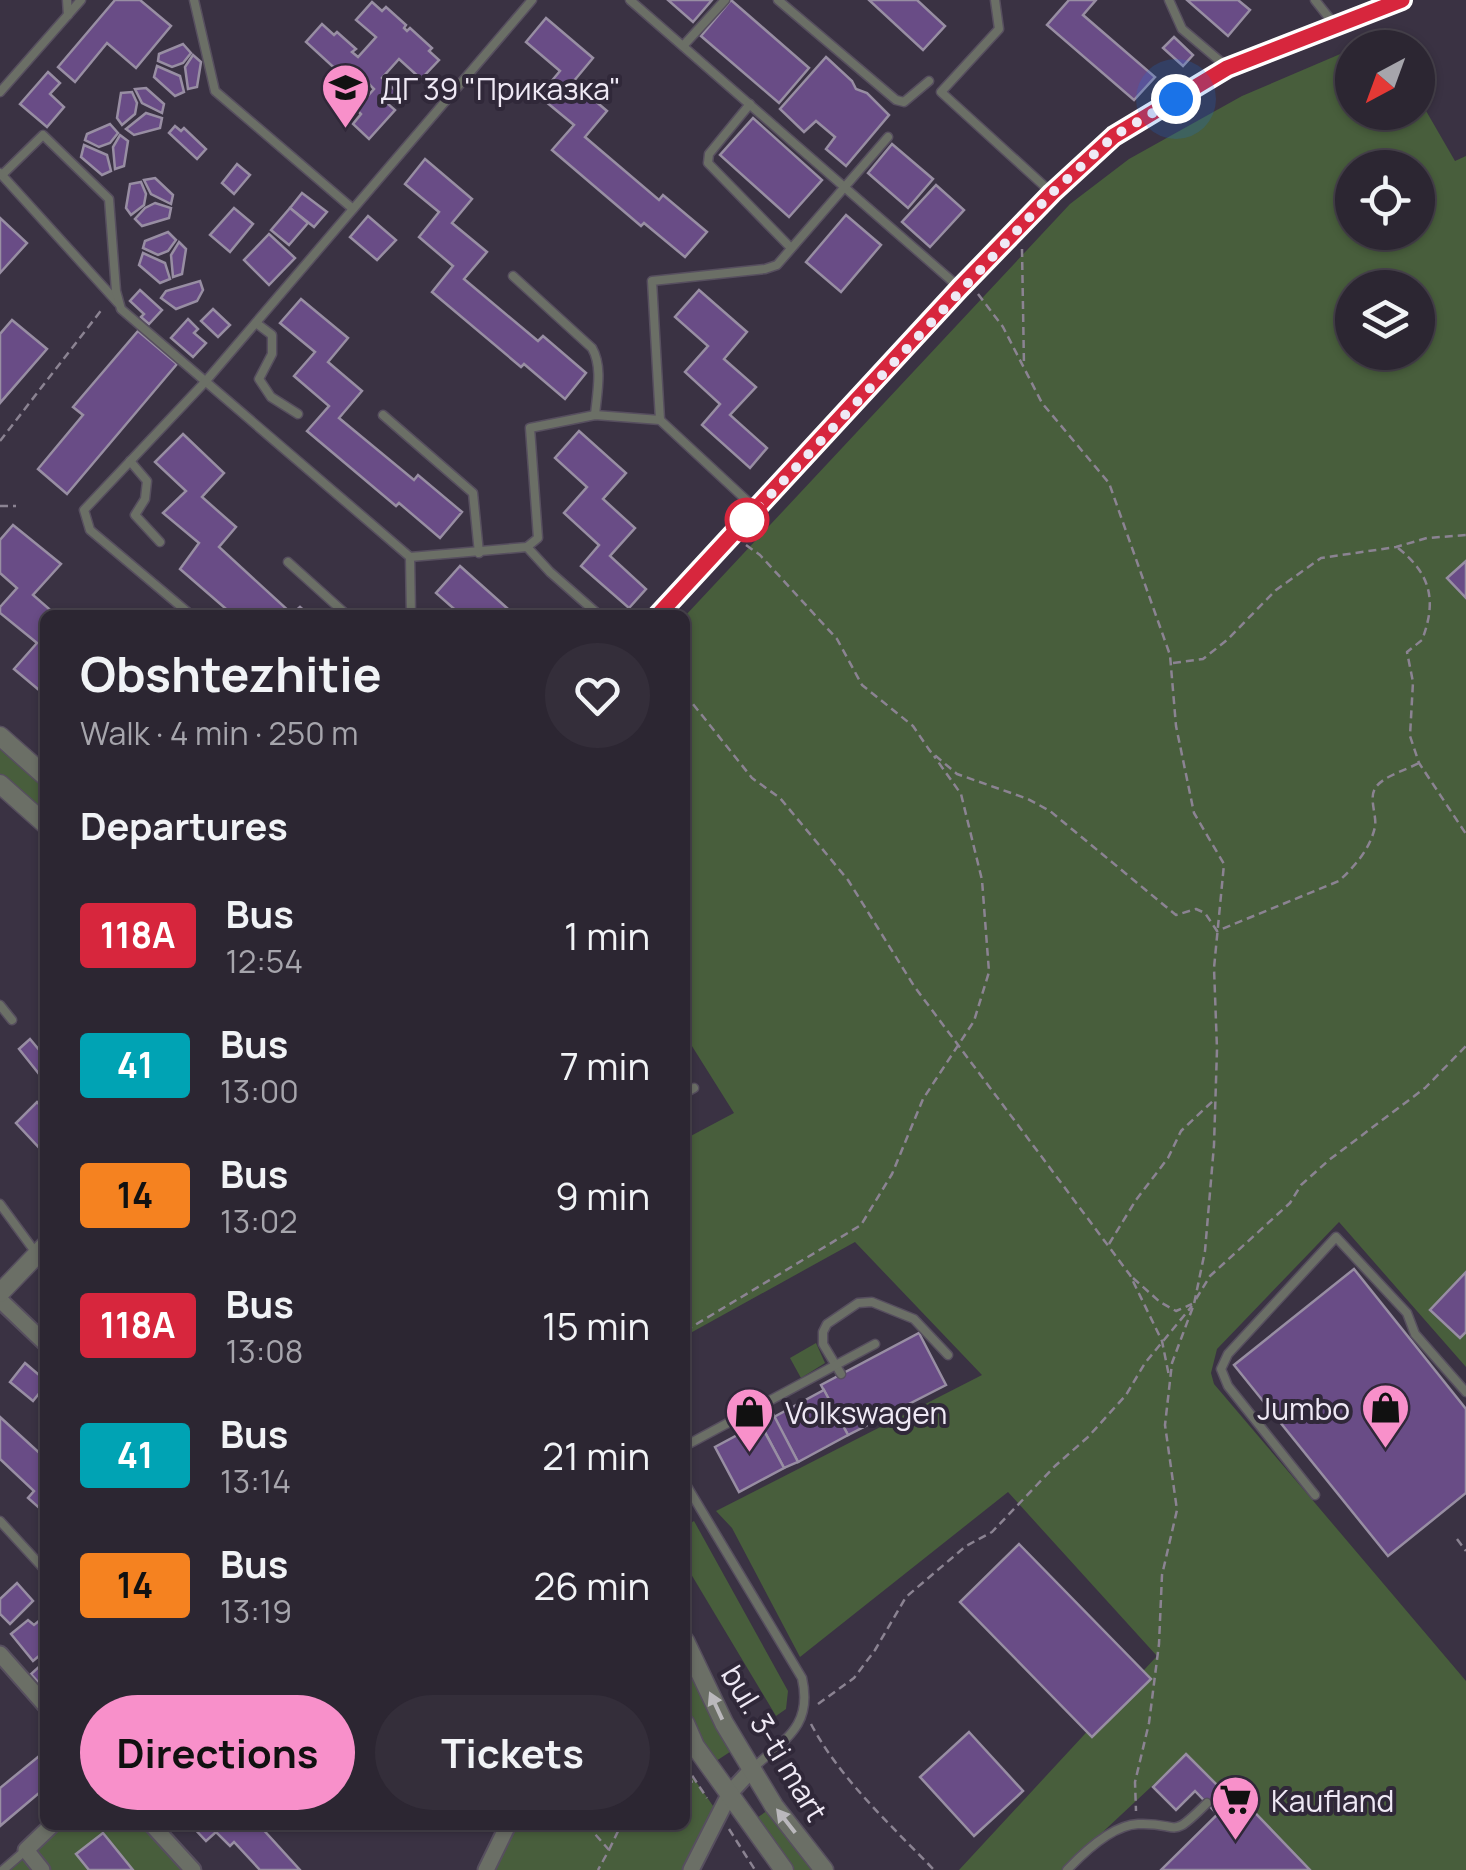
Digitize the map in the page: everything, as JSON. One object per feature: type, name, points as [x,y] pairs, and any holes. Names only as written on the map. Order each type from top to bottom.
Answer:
[{"type":"street","points":[[663,610],[1023,222],[1114,136],[1227,68],[1402,0]]},
{"type":"street","points":[[0,736],[40,772]]},
{"type":"street","points":[[0,784],[40,820]]},
{"type":"street","points":[[40,1251],[0,1297],[40,1338]]},
{"type":"street","name":"bul. 3-ti mart","points":[[690,1652],[724,1723],[774,1806],[824,1870]]},
{"type":"street","points":[[0,1654],[40,1699]]},
{"type":"street","name":"bul. 3-ti mart","points":[[690,1733],[784,1870]]},
{"type":"street","points":[[691,1870],[730,1793],[753,1768]]},
{"type":"street","points":[[42,1870],[26,1850],[47,1830]]},
{"type":"street","points":[[157,1830],[193,1870]]},
{"type":"street","points":[[486,1870],[506,1830]]},
{"type":"lane","points":[[67,0],[68,16]]},
{"type":"lane","points":[[0,92],[81,0]]},
{"type":"lane","points":[[194,0],[214,91],[353,209]]},
{"type":"lane","points":[[186,610],[90,530],[84,510],[205,382],[532,0]]},
{"type":"lane","points":[[630,0],[846,188],[964,284]]},
{"type":"lane","points":[[683,46],[725,0]]},
{"type":"lane","points":[[778,0],[896,100],[904,102],[929,81]]},
{"type":"lane","points":[[996,0],[999,29],[941,92],[1052,193]]},
{"type":"lane","points":[[1169,0],[1182,29],[1227,68]]},
{"type":"lane","points":[[1315,0],[1334,24]]},
{"type":"lane","points":[[750,104],[709,154],[708,163],[791,248]]},
{"type":"lane","points":[[120,306],[109,199],[43,135],[1,174],[120,306],[410,556],[527,547],[538,538],[530,428],[595,414],[660,420],[756,510]]},
{"type":"lane","points":[[660,420],[652,281],[777,265],[888,137]]},
{"type":"lane","points":[[514,276],[592,348],[598,373],[595,414]]},
{"type":"lane","points":[[256,322],[272,335],[272,354],[259,379],[272,397],[298,414]]},
{"type":"lane","points":[[383,416],[473,494],[479,552]]},
{"type":"lane","points":[[130,461],[148,481],[145,499],[135,514],[160,542]]},
{"type":"lane","points":[[527,547],[593,610]]},
{"type":"lane","points":[[410,556],[411,610]]},
{"type":"lane","points":[[288,562],[341,610]]},
{"type":"lane","points":[[0,1006],[12,1020]]},
{"type":"lane","points":[[690,1090],[694,1088]]},
{"type":"lane","points":[[0,1204],[40,1249]]},
{"type":"lane","points":[[1315,1495],[1228,1386],[1222,1369],[1228,1354],[1336,1237],[1407,1313],[1416,1334],[1466,1392]]},
{"type":"lane","points":[[841,1374],[823,1344],[827,1324],[858,1303],[872,1302],[914,1319],[948,1355]]},
{"type":"lane","points":[[690,1443],[875,1344]]},
{"type":"lane","points":[[690,1491],[802,1678],[807,1697],[805,1714],[793,1731],[753,1768]]},
{"type":"lane","points":[[0,1521],[40,1565]]},
{"type":"lane","points":[[1067,1870],[1083,1854],[1121,1829],[1137,1824],[1172,1829],[1184,1826],[1207,1803]]},
{"type":"lane","points":[[3,1870],[26,1850]]},
{"type":"path","points":[[1023,222],[1024,368]]},
{"type":"path","points":[[964,284],[1003,327],[1042,403],[1109,484],[1158,615],[1171,663],[1176,726],[1194,813],[1224,864],[1214,968],[1216,1099],[1205,1251],[1194,1304],[1172,1363],[1166,1424],[1177,1510],[1162,1575],[1154,1686],[1135,1782],[1137,1824]]},
{"type":"path","points":[[0,442],[116,291]]},
{"type":"path","points":[[0,506],[16,506]]},
{"type":"path","points":[[690,1328],[860,1225],[892,1174],[923,1099],[974,1021],[989,972],[982,880],[961,794],[912,726],[862,685],[837,639],[760,555],[733,535]]},
{"type":"path","points":[[1171,663],[1203,659],[1276,590],[1321,558],[1396,547],[1427,538],[1466,535]]},
{"type":"path","points":[[1396,547],[1418,564],[1428,587],[1430,605],[1422,640],[1407,652],[1413,682],[1410,736],[1419,763],[1466,834]]},
{"type":"path","points":[[690,700],[752,778],[780,798],[848,880],[886,945],[958,1046],[1130,1275],[1162,1341],[1170,1383]]},
{"type":"path","points":[[930,751],[957,774],[1028,799],[1050,811],[1176,914],[1196,909],[1205,913],[1217,931]]},
{"type":"path","points":[[1217,931],[1339,880],[1355,866],[1366,848],[1375,825],[1372,794],[1378,784],[1419,763]]},
{"type":"path","points":[[934,1870],[874,1807],[818,1738],[805,1714],[854,1678],[906,1597],[966,1546],[992,1532],[1126,1395],[1162,1341],[1194,1304],[1210,1276],[1290,1204],[1302,1185],[1329,1160],[1425,1088],[1466,1046]]},
{"type":"path","points":[[1108,1245],[1168,1158],[1181,1130],[1216,1099]]},
{"type":"path","points":[[1130,1275],[1160,1302],[1176,1310],[1194,1304]]},
{"type":"path","points":[[1456,1539],[1466,1551]]},
{"type":"path","points":[[690,1781],[696,1782]]},
{"type":"path","points":[[592,1830],[610,1850]]},
{"type":"path","points":[[598,1870],[619,1830]]},
{"type":"green space","points":[[1335,56],[1335,130],[1435,130],[1435,126],[1455,161],[1466,156],[1466,1367],[1339,1222],[1217,1349],[1211,1373],[1214,1384],[1466,1681],[1466,1870],[1310,1870],[1239,1796],[1226,1807],[1181,1759],[1062,1870],[959,1870],[1157,1656],[1008,1492],[800,1657],[732,1528],[716,1511],[982,1375],[855,1242],[690,1333],[690,1136],[734,1113],[690,1043],[690,611],[1070,204],[1129,159],[1242,96]]},
{"type":"green space","points":[[0,737],[40,773],[40,820],[0,784]]},
{"type":"green space","points":[[816,1343],[825,1363],[801,1378],[790,1358]]},
{"type":"green space","points":[[694,1521],[788,1691],[786,1709],[776,1716],[690,1572],[690,1523]]},
{"type":"green space","points":[[690,1651],[739,1746],[710,1765],[690,1731]]},
{"type":"green space","points":[[690,1773],[718,1813],[690,1870],[486,1870],[506,1830],[690,1830]]},
{"type":"green space","points":[[774,1806],[824,1870],[787,1870],[751,1822]]},
{"type":"green space","points":[[44,1830],[157,1830],[193,1870],[0,1870]]},
{"type":"building","points":[[115,0],[140,0],[171,26],[136,68],[107,43],[75,82],[58,67]]},
{"type":"building","points":[[668,0],[712,0],[693,22]]},
{"type":"building","points":[[731,0],[809,68],[779,103],[701,36]]},
{"type":"building","points":[[869,0],[917,0],[945,26],[923,50]]},
{"type":"building","points":[[1069,0],[1096,0],[1083,15],[1155,77],[1134,100],[1047,25]]},
{"type":"building","points":[[1187,0],[1238,0],[1250,10],[1228,36]]},
{"type":"building","points":[[372,2],[382,11],[386,7],[406,25],[407,31],[410,28],[432,48],[429,51],[439,60],[421,79],[399,59],[382,78],[398,93],[388,104],[395,110],[369,139],[353,124],[361,114],[356,109],[374,89],[365,80],[358,87],[351,81],[358,74],[350,67],[342,75],[306,42],[322,24],[356,49],[352,52],[358,57],[376,37],[356,20]]},
{"type":"building","points":[[546,18],[593,58],[573,82],[607,111],[585,137],[659,200],[663,195],[707,232],[685,257],[644,223],[641,226],[552,150],[574,125],[539,96],[560,71],[526,42]]},
{"type":"building","points":[[1174,37],[1193,55],[1183,66],[1163,48]]},
{"type":"building","points":[[183,44],[191,53],[183,63],[172,67],[158,61],[159,54]]},
{"type":"building","points":[[193,55],[201,62],[197,87],[188,89],[185,67]]},
{"type":"building","points":[[826,57],[856,89],[867,93],[889,115],[846,166],[826,149],[835,137],[816,121],[804,132],[780,109]]},
{"type":"building","points":[[157,66],[180,76],[184,92],[175,96],[154,77]]},
{"type":"building","points":[[48,72],[60,83],[50,94],[64,107],[47,127],[20,104]]},
{"type":"building","points":[[146,88],[164,104],[162,113],[142,103],[135,89]]},
{"type":"building","points":[[132,92],[137,103],[135,114],[122,125],[117,118],[121,93]]},
{"type":"building","points":[[146,113],[162,118],[160,128],[134,135],[126,129]]},
{"type":"building","points":[[753,118],[822,180],[789,217],[720,155]]},
{"type":"building","points":[[110,124],[118,133],[110,143],[99,147],[85,140],[87,134]]},
{"type":"building","points":[[175,126],[181,131],[184,128],[206,149],[197,159],[169,133]]},
{"type":"building","points":[[120,135],[128,141],[124,166],[115,169],[113,147]]},
{"type":"building","points":[[892,144],[933,179],[908,208],[868,173]]},
{"type":"building","points":[[84,145],[107,155],[111,171],[102,175],[81,157]]},
{"type":"building","points":[[425,159],[472,199],[452,223],[487,252],[464,279],[538,341],[543,336],[586,373],[565,399],[432,292],[453,266],[419,237],[439,212],[405,184]]},
{"type":"building","points":[[237,164],[250,175],[234,194],[222,183]]},
{"type":"building","points":[[155,178],[173,195],[171,204],[151,194],[144,180]]},
{"type":"building","points":[[141,182],[146,194],[144,205],[131,215],[126,208],[130,184]]},
{"type":"building","points":[[936,185],[964,210],[930,247],[902,222]]},
{"type":"building","points":[[302,193],[327,212],[314,227],[290,208]]},
{"type":"building","points":[[155,203],[171,208],[169,218],[142,226],[135,219]]},
{"type":"building","points":[[234,208],[253,224],[230,252],[210,235]]},
{"type":"building","points":[[290,208],[308,223],[289,245],[271,230]]},
{"type":"building","points":[[846,215],[881,245],[841,292],[806,262]]},
{"type":"building","points":[[368,216],[396,240],[377,260],[350,237]]},
{"type":"building","points":[[0,218],[27,243],[0,273]]},
{"type":"building","points":[[168,232],[176,240],[168,251],[158,255],[143,248],[145,241]]},
{"type":"building","points":[[269,234],[295,258],[269,285],[244,260]]},
{"type":"building","points":[[179,242],[186,249],[182,274],[173,277],[171,255]]},
{"type":"building","points":[[143,253],[165,263],[170,279],[160,283],[139,265]]},
{"type":"building","points":[[200,281],[203,290],[197,301],[176,309],[161,298],[166,291]]},
{"type":"building","points":[[140,290],[162,310],[149,324],[130,301]]},
{"type":"building","points":[[699,290],[747,332],[724,359],[756,387],[730,415],[767,448],[750,468],[702,425],[720,404],[685,372],[708,346],[675,317]]},
{"type":"building","points":[[301,299],[348,338],[328,362],[362,391],[339,418],[414,480],[418,475],[462,512],[440,538],[307,431],[329,406],[294,376],[315,352],[280,323]]},
{"type":"building","points":[[213,309],[230,325],[218,337],[201,321]]},
{"type":"building","points":[[188,319],[198,329],[194,333],[206,343],[193,357],[171,338]]},
{"type":"building","points":[[12,320],[47,349],[0,403],[0,334]]},
{"type":"building","points":[[138,331],[177,364],[67,494],[38,469],[83,415],[73,407]]},
{"type":"building","points":[[579,431],[626,473],[603,499],[635,528],[610,556],[646,589],[629,608],[581,566],[599,545],[564,513],[587,487],[555,458]]},
{"type":"building","points":[[183,434],[224,473],[202,497],[236,527],[219,547],[288,610],[227,610],[180,569],[199,543],[163,513],[186,491],[155,462]]},
{"type":"building","points":[[13,525],[61,564],[33,595],[50,610],[40,610],[40,691],[14,669],[37,643],[0,613],[0,607],[17,588],[0,573],[0,540]]},
{"type":"building","points":[[1466,561],[1466,598],[1447,578]]},
{"type":"building","points":[[460,566],[508,609],[455,610],[436,593]]},
{"type":"building","points":[[30,1039],[40,1051],[40,1075],[19,1049]]},
{"type":"building","points":[[37,1102],[40,1105],[40,1149],[16,1123]]},
{"type":"building","name":"Jumbo","points":[[1354,1269],[1466,1409],[1466,1493],[1388,1556],[1234,1365]]},
{"type":"building","points":[[1466,1272],[1466,1332],[1460,1338],[1430,1310]]},
{"type":"building","points":[[919,1333],[946,1385],[848,1435],[821,1385]]},
{"type":"building","points":[[25,1363],[40,1376],[40,1392],[33,1401],[10,1382]]},
{"type":"building","points":[[824,1390],[848,1435],[798,1462],[774,1417]]},
{"type":"building","points":[[769,1406],[798,1462],[784,1468],[760,1423],[739,1434],[734,1425]]},
{"type":"building","points":[[0,1417],[40,1453],[40,1509],[28,1498],[34,1491],[0,1459]]},
{"type":"building","points":[[760,1423],[784,1468],[739,1492],[715,1447]]},
{"type":"building","points":[[1019,1544],[1151,1679],[1092,1737],[960,1602]]},
{"type":"building","points":[[17,1583],[33,1601],[10,1624],[0,1614],[0,1599]]},
{"type":"building","points":[[28,1620],[34,1625],[40,1620],[40,1655],[33,1661],[11,1634]]},
{"type":"building","points":[[40,1666],[40,1684],[31,1674]]},
{"type":"building","points":[[969,1732],[1023,1791],[974,1836],[920,1777]]},
{"type":"building","points":[[1186,1754],[1232,1800],[1218,1815],[1195,1791],[1176,1810],[1153,1787]]},
{"type":"building","points":[[38,1757],[40,1759],[40,1792],[0,1826],[0,1788]]},
{"type":"building","name":"Kaufland","points":[[1238,1795],[1310,1870],[1161,1870],[1232,1800]]},
{"type":"building","points":[[196,1830],[264,1830],[300,1870],[260,1870],[234,1842],[230,1846],[216,1832],[206,1841]]},
{"type":"building","points":[[103,1833],[133,1870],[89,1870],[76,1854]]},
{"type":"bus line","name":"118А","points":[[663,610],[960,288],[1114,136],[1227,68],[1402,0]]},
{"type":"place","name":"ДГ 39 \"Приказка\"","points":[[345,130]]},
{"type":"place","name":"Jumbo","points":[[1385,1450]]},
{"type":"place","name":"Volkswagen","points":[[750,1454]]},
{"type":"place","name":"Kaufland","points":[[1236,1842]]},
{"type":"route","points":[[747,520],[1052,193],[1114,136],[1176,99]]}]
